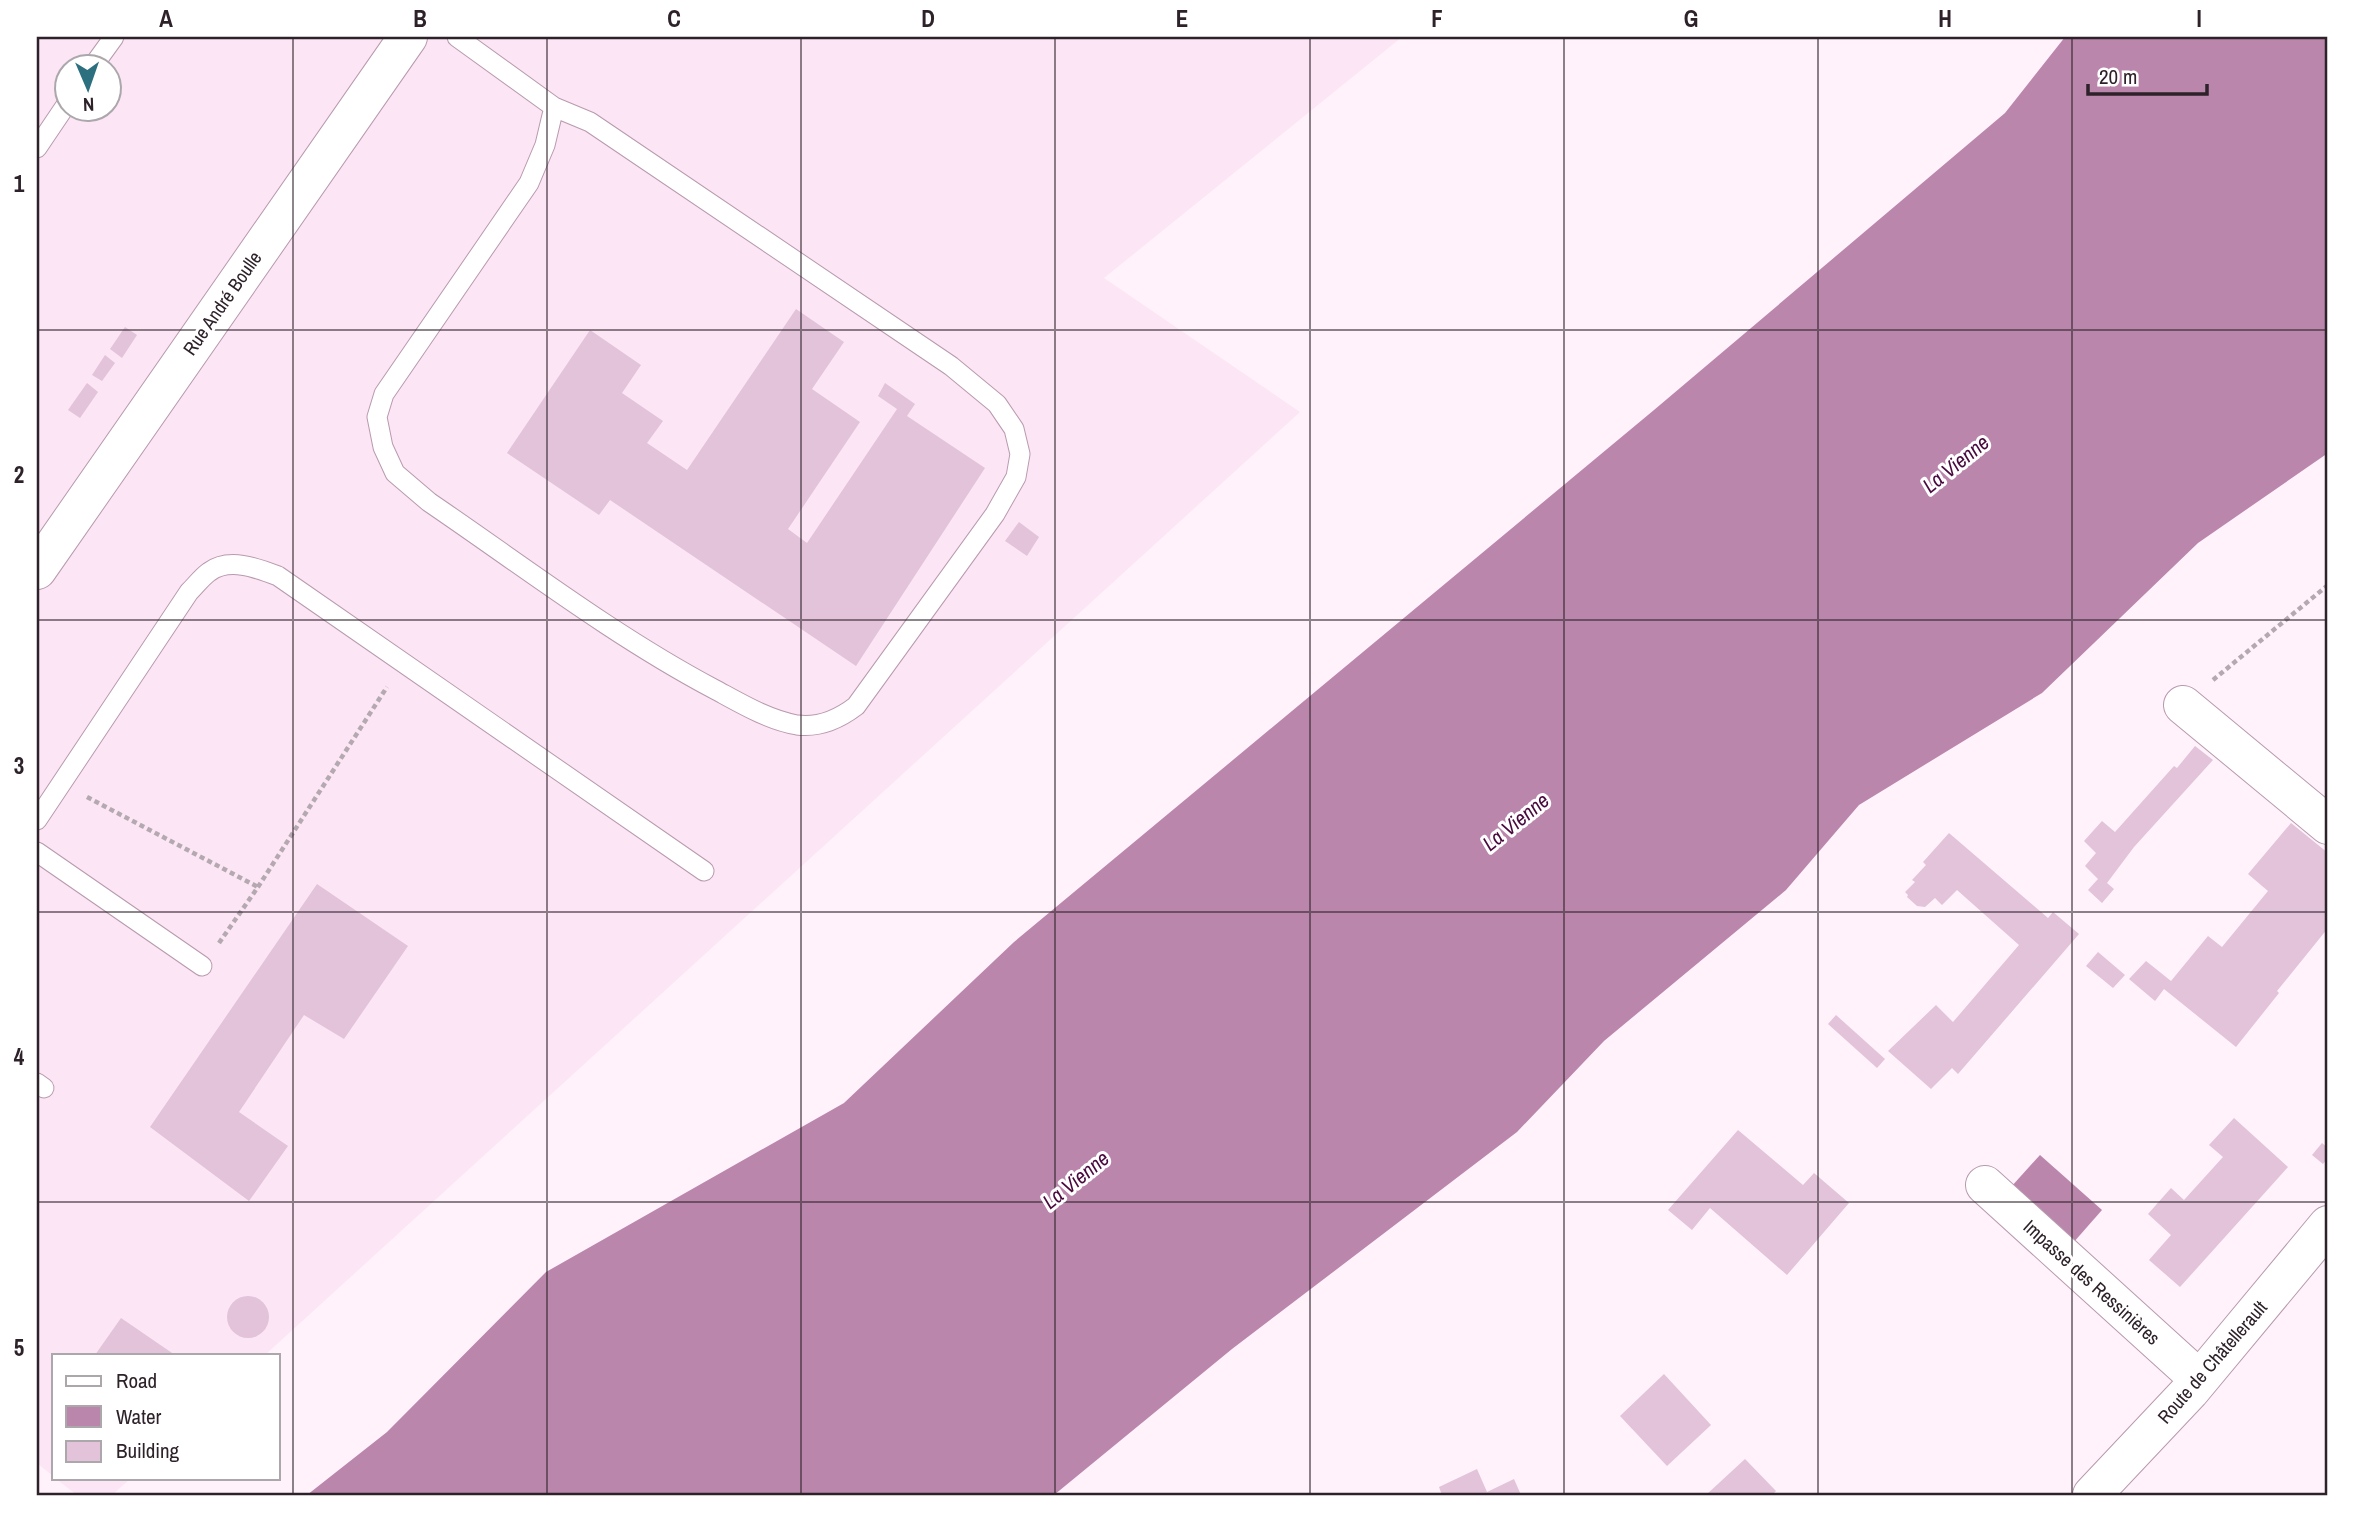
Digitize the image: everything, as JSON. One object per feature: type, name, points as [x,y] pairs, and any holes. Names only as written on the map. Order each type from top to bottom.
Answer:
[{"type":"street","name":"Rue André Boulle","points":[[41,553],[408,37]]},
{"type":"street","points":[[2183,705],[2328,825]]},
{"type":"street","name":"Impasse des Ressinières","points":[[1985,1185],[2200,1379]]},
{"type":"street","name":"Route de Châtellerault","points":[[2092,1495],[2200,1379],[2328,1225]]},
{"type":"lane","points":[[103,52],[114,37]]},
{"type":"lane","points":[[457,37],[554,107],[590,122],[951,366],[997,404],[1014,429],[1020,454],[1016,477],[995,514],[856,706],[839,719],[817,725],[798,725],[759,713],[663,662],[429,502],[395,473],[383,447],[377,417],[384,394],[529,183],[545,145],[554,107]]},
{"type":"lane","points":[[37,148],[55,122]]},
{"type":"lane","points":[[37,820],[190,592],[210,570],[229,564],[253,567],[278,576],[704,871]]},
{"type":"lane","points":[[37,852],[202,966]]},
{"type":"path","points":[[2183,705],[2328,585]]},
{"type":"path","points":[[202,966],[258,887],[402,662]]},
{"type":"path","points":[[61,783],[258,887]]},
{"type":"shaded area","points":[[37,37],[1402,37],[1104,278],[1300,412],[266,1354],[52,1354],[52,1475],[37,1463]]},
{"type":"shaded area","points":[[58,1480],[129,1480],[112,1495],[77,1495]]},
{"type":"water","name":"La Vienne","points":[[2065,37],[2328,37],[2328,453],[2198,543],[2042,693],[1859,805],[1786,890],[1604,1041],[1517,1132],[1232,1349],[1054,1495],[307,1495],[387,1432],[546,1272],[844,1103],[1014,942],[1654,410],[2005,113]]},
{"type":"water","points":[[2040,1155],[2102,1210],[2073,1243],[2011,1187]]},
{"type":"building","points":[[796,309],[844,342],[812,389],[860,422],[788,529],[807,543],[897,409],[878,396],[885,383],[915,404],[907,416],[985,468],[856,666],[610,500],[599,515],[507,453],[590,330],[641,365],[622,393],[663,421],[647,443],[687,470]]},
{"type":"building","points":[[125,327],[137,335],[122,358],[110,349]]},
{"type":"building","points":[[105,355],[115,363],[102,381],[92,375]]},
{"type":"building","points":[[87,383],[98,392],[80,418],[68,410]]},
{"type":"building","points":[[1019,522],[1039,537],[1027,556],[1005,541]]},
{"type":"building","points":[[2195,746],[2213,760],[2134,847],[2107,883],[2114,889],[2102,903],[2088,890],[2098,879],[2085,866],[2096,853],[2084,841],[2102,821],[2115,832]]},
{"type":"building","points":[[2291,823],[2328,853],[2328,928],[2236,1047],[2164,989],[2155,1001],[2129,979],[2146,961],[2171,981],[2208,936],[2222,947],[2268,891],[2248,874]]},
{"type":"building","points":[[1949,833],[2048,918],[2053,912],[2079,934],[1958,1074],[1952,1068],[1931,1089],[1888,1051],[1936,1005],[1953,1022],[2019,945],[1957,890],[1942,905],[1935,898],[1925,907],[1917,906],[1907,897],[1905,892],[1915,882],[1912,880],[1926,865],[1923,862]]},
{"type":"building","points":[[317,884],[408,946],[344,1039],[304,1015],[239,1112],[288,1146],[249,1201],[150,1127]]},
{"type":"building","points":[[2098,952],[2125,975],[2113,988],[2086,966]]},
{"type":"building","points":[[1836,1015],[1885,1059],[1877,1068],[1828,1024]]},
{"type":"building","points":[[2234,1118],[2288,1167],[2180,1287],[2149,1260],[2171,1235],[2148,1214],[2171,1188],[2184,1200],[2223,1157],[2209,1145]]},
{"type":"building","points":[[1738,1130],[1803,1185],[1814,1173],[1849,1203],[1787,1275],[1710,1208],[1692,1230],[1668,1210]]},
{"type":"building","points":[[2322,1143],[2328,1148],[2328,1158],[2323,1164],[2312,1155]]},
{"type":"building","points":[[248,1296],[263,1302],[269,1317],[263,1332],[248,1338],[233,1332],[227,1317],[233,1302]]},
{"type":"building","points":[[121,1318],[174,1354],[96,1354]]},
{"type":"building","points":[[1664,1374],[1711,1425],[1667,1466],[1620,1416]]},
{"type":"building","points":[[1745,1459],[1776,1491],[1772,1495],[1706,1495]]},
{"type":"building","points":[[1477,1469],[1487,1492],[1514,1479],[1521,1495],[1442,1495],[1439,1487]]}]
